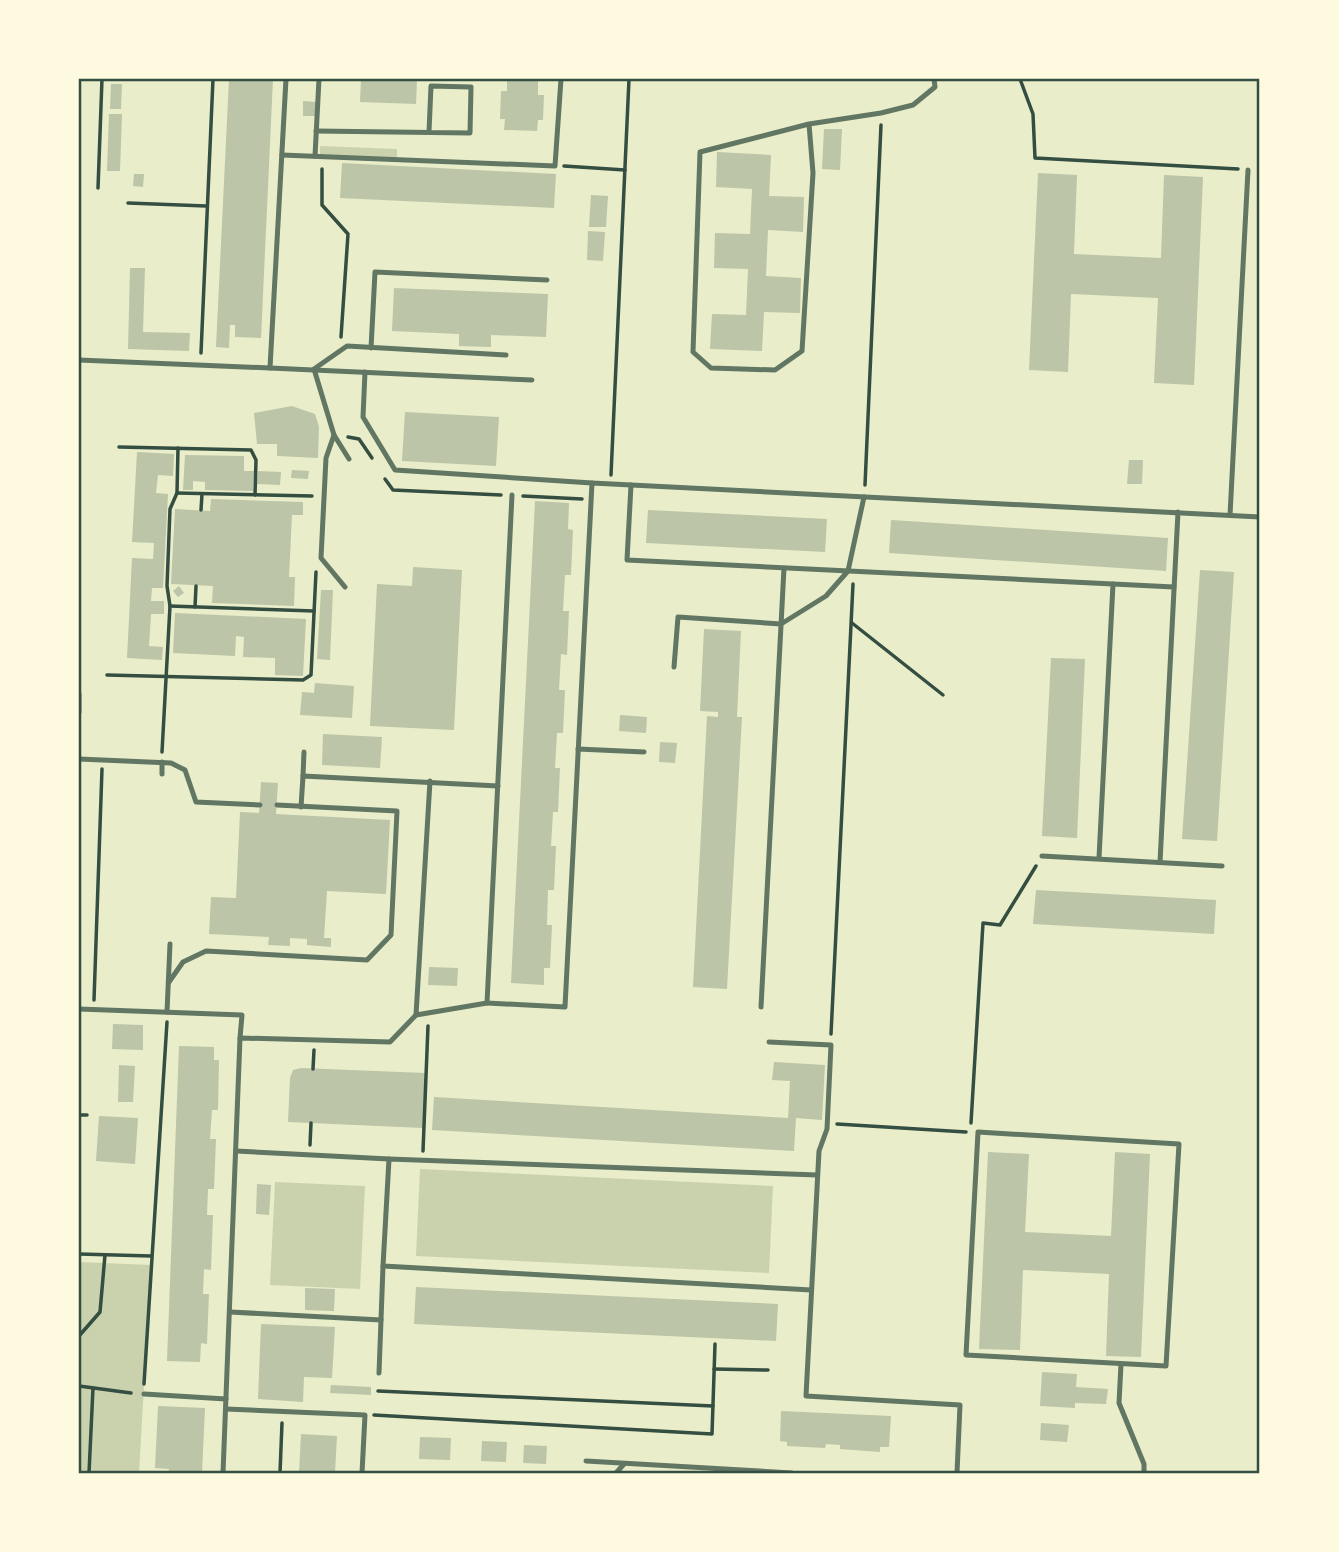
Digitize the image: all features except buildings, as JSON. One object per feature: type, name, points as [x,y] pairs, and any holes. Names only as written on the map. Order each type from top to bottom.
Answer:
[{"type":"lane","points":[[270,368],[286,79]]},
{"type":"lane","points":[[315,156],[319,79]]},
{"type":"lane","points":[[282,155],[555,166],[561,79]]},
{"type":"lane","points":[[809,124],[813,173],[802,351],[775,370],[711,368],[693,352],[700,152],[809,124],[881,113],[913,105],[935,87],[934,79]]},
{"type":"lane","points":[[316,131],[470,133],[471,87],[431,86],[429,132]]},
{"type":"lane","points":[[1230,515],[1248,170]]},
{"type":"lane","points":[[371,348],[375,272],[547,280]]},
{"type":"lane","points":[[314,369],[347,346],[506,355]]},
{"type":"lane","points":[[79,360],[532,380]]},
{"type":"lane","points":[[314,369],[334,435],[349,459]]},
{"type":"lane","points":[[365,372],[363,417],[395,470],[592,483],[1260,517]]},
{"type":"lane","points":[[334,435],[326,458],[321,558],[345,587]]},
{"type":"lane","points":[[240,1038],[390,1042],[416,1015],[487,1003],[565,1007],[592,483]]},
{"type":"lane","points":[[631,485],[627,560],[1174,587]]},
{"type":"lane","points":[[487,1003],[512,495]]},
{"type":"lane","points":[[674,667],[678,617],[781,624],[826,596],[851,571],[864,496]]},
{"type":"lane","points":[[1160,862],[1178,512]]},
{"type":"lane","points":[[761,1007],[784,568]]},
{"type":"lane","points":[[1099,859],[1113,584]]},
{"type":"lane","points":[[79,694],[79,712]]},
{"type":"lane","points":[[578,749],[644,752]]},
{"type":"lane","points":[[301,807],[304,752]]},
{"type":"lane","points":[[79,759],[171,763],[185,770],[196,802],[260,805]]},
{"type":"lane","points":[[162,762],[162,774]]},
{"type":"lane","points":[[303,776],[498,786]]},
{"type":"lane","points":[[416,1015],[430,781]]},
{"type":"lane","points":[[169,982],[183,962],[206,951],[367,960],[391,935],[397,811],[276,806]]},
{"type":"lane","points":[[1042,856],[1222,866]]},
{"type":"lane","points":[[167,1012],[170,944]]},
{"type":"lane","points":[[79,1009],[242,1015],[223,1473]]},
{"type":"lane","points":[[769,1042],[831,1045],[827,1124],[819,1151],[817,1175],[806,1396],[960,1405],[957,1473]]},
{"type":"lane","points":[[978,1132],[1179,1144],[1166,1366],[1121,1364],[966,1355],[978,1132]]},
{"type":"lane","points":[[236,1151],[817,1175]]},
{"type":"lane","points":[[379,1373],[389,1159]]},
{"type":"lane","points":[[383,1266],[811,1290]]},
{"type":"lane","points":[[230,1312],[382,1320]]},
{"type":"lane","points":[[1121,1364],[1119,1403],[1144,1464],[1144,1473]]},
{"type":"lane","points":[[144,1394],[226,1399]]},
{"type":"lane","points":[[226,1409],[365,1415],[362,1473]]},
{"type":"lane","points":[[586,1461],[792,1473]]},
{"type":"lane","points":[[616,1473],[624,1464]]},
{"type":"path","points":[[98,188],[102,79]]},
{"type":"path","points":[[200,365],[213,79]]},
{"type":"path","points":[[611,484],[629,79]]},
{"type":"path","points":[[1020,79],[1033,114],[1035,158],[1248,170]]},
{"type":"path","points":[[864,496],[881,113]]},
{"type":"path","points":[[322,156],[322,205],[348,234],[340,351]]},
{"type":"path","points":[[555,166],[625,170]]},
{"type":"path","points":[[128,203],[207,206]]},
{"type":"path","points":[[119,447],[251,450],[256,460],[255,495]]},
{"type":"path","points":[[162,762],[170,606],[167,586],[170,509],[177,493],[178,449]]},
{"type":"path","points":[[177,493],[324,497]]},
{"type":"path","points":[[201,510],[202,494]]},
{"type":"path","points":[[107,676],[303,680],[311,675],[316,573],[321,558]]},
{"type":"path","points":[[831,1045],[852,622],[851,571]]},
{"type":"path","points":[[195,607],[196,586]]},
{"type":"path","points":[[170,606],[314,611]]},
{"type":"path","points":[[852,622],[943,695]]},
{"type":"path","points":[[93,1009],[103,759]]},
{"type":"path","points":[[827,1124],[971,1132],[983,923],[1000,925],[1042,856]]},
{"type":"path","points":[[144,1394],[167,1012]]},
{"type":"path","points":[[422,1160],[428,1013]]},
{"type":"path","points":[[313,1069],[315,1040]]},
{"type":"path","points":[[79,1115],[87,1115]]},
{"type":"path","points":[[310,1154],[311,1123]]},
{"type":"path","points":[[79,1254],[151,1256]]},
{"type":"path","points":[[79,1336],[100,1312],[105,1255]]},
{"type":"path","points":[[365,1415],[712,1434],[715,1344]]},
{"type":"path","points":[[714,1368],[768,1370]]},
{"type":"path","points":[[79,1386],[131,1393]]},
{"type":"path","points":[[89,1473],[93,1388]]},
{"type":"path","points":[[378,1391],[713,1406]]},
{"type":"path","points":[[280,1473],[282,1412]]},
{"type":"green space","points":[[320,146],[397,149],[397,158],[320,155]]},
{"type":"green space","points":[[420,1169],[773,1186],[769,1273],[416,1256]]},
{"type":"green space","points":[[275,1182],[365,1186],[360,1289],[270,1285]]},
{"type":"green space","points":[[79,1262],[151,1265],[139,1473],[79,1473]]}]
